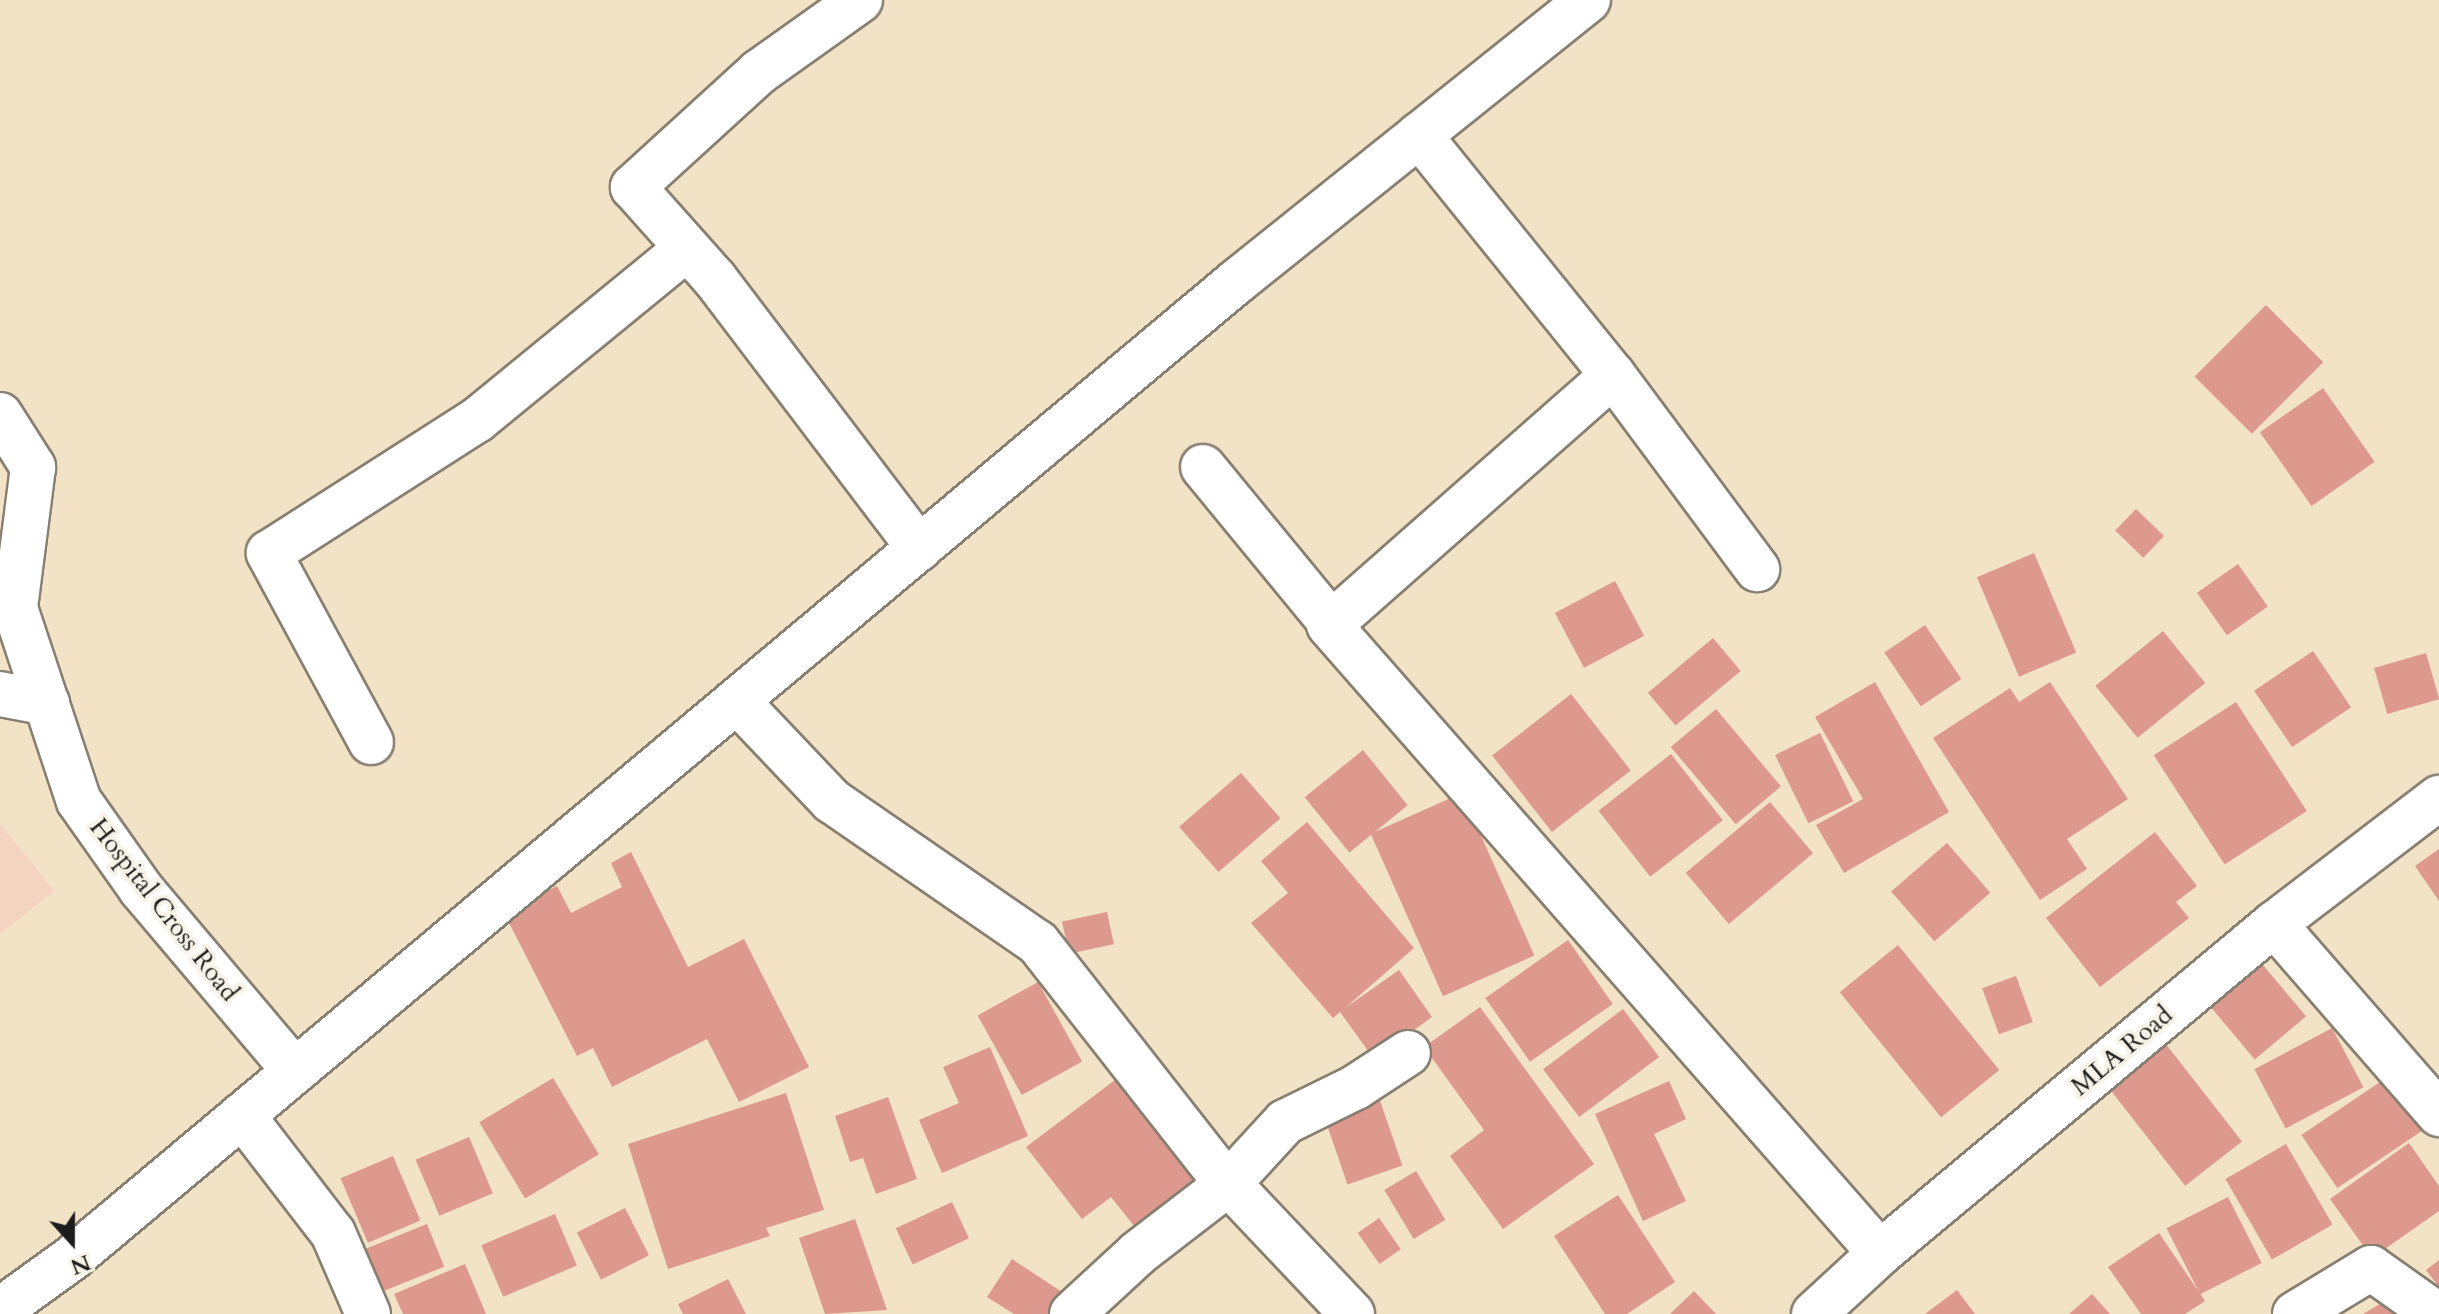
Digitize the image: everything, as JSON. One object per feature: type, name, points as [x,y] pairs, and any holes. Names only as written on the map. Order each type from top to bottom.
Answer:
[{"type":"street","points":[[860,0],[759,72],[633,187],[687,248],[919,548]]},
{"type":"street","points":[[0,1310],[72,1258],[919,548],[1419,135],[1588,0]]},
{"type":"street","points":[[1419,135],[1613,375],[1757,569]]},
{"type":"street","points":[[371,742],[269,553],[477,420],[687,248]]},
{"type":"street","points":[[1331,623],[1613,375]]},
{"type":"street","name":"Hospital Cross Road","points":[[0,415],[33,467],[15,608],[79,801],[141,889],[295,1071]]},
{"type":"street","points":[[1203,467],[1331,623],[1880,1253]]},
{"type":"street","points":[[0,694],[47,703]]},
{"type":"street","points":[[737,701],[832,801],[1038,943],[1229,1183],[1352,1314]]},
{"type":"street","name":"MLA Road","points":[[1814,1314],[1880,1253],[2274,924],[2439,798]]},
{"type":"street","points":[[2274,924],[2439,1114]]},
{"type":"street","points":[[1072,1314],[1138,1253],[1229,1183],[1285,1122],[1356,1087],[1408,1053]]},
{"type":"street","points":[[242,1115],[333,1233],[368,1314]]},
{"type":"street","points":[[2295,1314],[2371,1268],[2436,1314]]},
{"type":"shaded area","points":[[0,824],[54,891],[0,934]]},
{"type":"building","points":[[2266,305],[2323,362],[2252,434],[2195,376]]},
{"type":"building","points":[[2323,388],[2375,462],[2312,506],[2260,432]]},
{"type":"building","points":[[2136,509],[2164,536],[2143,558],[2115,531]]},
{"type":"building","points":[[2034,553],[2076,652],[2019,677],[1977,577]]},
{"type":"building","points":[[2238,564],[2268,607],[2227,635],[2197,593]]},
{"type":"building","points":[[1615,581],[1644,636],[1584,668],[1555,613]]},
{"type":"building","points":[[1925,625],[1961,679],[1921,706],[1884,652]]},
{"type":"building","points":[[2163,631],[2205,683],[2138,738],[2095,686]]},
{"type":"building","points":[[1713,638],[1741,671],[1676,726],[1648,693]]},
{"type":"building","points":[[2313,651],[2351,707],[2292,747],[2254,691]]},
{"type":"building","points":[[2426,653],[2439,699],[2387,714],[2374,668]]},
{"type":"building","points":[[1875,682],[1949,812],[1844,873],[1816,825],[1863,799],[1815,717]]},
{"type":"building","points":[[2050,682],[2128,799],[2067,839],[2087,869],[2040,900],[1933,738],[2010,688],[2019,702]]},
{"type":"building","points":[[1571,694],[1631,770],[1552,832],[1492,756]]},
{"type":"building","points":[[2236,702],[2307,811],[2225,864],[2154,755]]},
{"type":"building","points":[[1716,709],[1781,786],[1736,824],[1671,747]]},
{"type":"building","points":[[1820,733],[1853,801],[1808,823],[1775,755]]},
{"type":"building","points":[[1363,750],[1408,805],[1349,852],[1305,797]]},
{"type":"building","points":[[1671,754],[1723,820],[1650,877],[1599,811]]},
{"type":"building","points":[[1241,773],[1280,818],[1218,872],[1179,827]]},
{"type":"building","points":[[1462,793],[1534,956],[1443,996],[1371,834]]},
{"type":"building","points":[[1770,802],[1813,853],[1729,924],[1686,873]]},
{"type":"building","points":[[1307,822],[1414,948],[1345,1008],[1399,970],[1432,1017],[1374,1059],[1340,1012],[1333,1018],[1251,923],[1288,893],[1261,861]]},
{"type":"building","points":[[2155,832],[2197,886],[2176,902],[2189,918],[2100,987],[2046,918]]},
{"type":"building","points":[[1947,843],[1990,893],[1934,941],[1891,892]]},
{"type":"building","points":[[2439,849],[2439,901],[2415,866]]},
{"type":"building","points":[[631,852],[688,967],[744,939],[809,1067],[739,1102],[707,1039],[612,1087],[593,1048],[577,1056],[504,913],[557,886],[571,913],[622,887],[611,863]]},
{"type":"building","points":[[1107,912],[1114,944],[1069,954],[1062,922]]},
{"type":"building","points":[[1568,940],[1613,1004],[1530,1062],[1485,998]]},
{"type":"building","points":[[1898,945],[1999,1070],[1941,1117],[1840,992]]},
{"type":"building","points":[[2263,965],[2306,1016],[2255,1059],[2212,1008]]},
{"type":"building","points":[[2016,976],[2033,1022],[1999,1034],[1982,988]]},
{"type":"building","points":[[1038,982],[1082,1062],[1022,1095],[978,1015]]},
{"type":"building","points":[[1480,1007],[1594,1164],[1503,1229],[1450,1156],[1484,1130],[1424,1047]]},
{"type":"building","points":[[1623,1009],[1659,1057],[1579,1117],[1543,1069]]},
{"type":"building","points":[[2332,1028],[2363,1087],[2286,1128],[2254,1069]]},
{"type":"building","points":[[2165,1043],[2242,1142],[2185,1186],[2108,1087]]},
{"type":"building","points":[[990,1047],[1028,1136],[942,1173],[919,1120],[959,1103],[943,1067]]},
{"type":"building","points":[[1119,1077],[1201,1183],[1138,1231],[1111,1197],[1082,1219],[1026,1147]]},
{"type":"building","points":[[553,1078],[599,1154],[525,1199],[479,1122]]},
{"type":"building","points":[[2386,1078],[2422,1131],[2337,1188],[2301,1135]]},
{"type":"building","points":[[1669,1081],[1686,1119],[1654,1134],[1686,1201],[1643,1221],[1595,1114]]},
{"type":"building","points":[[1376,1089],[1402,1166],[1348,1184],[1321,1108]]},
{"type":"building","points":[[786,1093],[824,1210],[766,1228],[770,1236],[668,1269],[628,1144]]},
{"type":"building","points":[[888,1097],[917,1179],[876,1194],[863,1158],[850,1162],[835,1116]]},
{"type":"building","points":[[469,1137],[493,1193],[439,1216],[416,1160]]},
{"type":"building","points":[[2409,1143],[2439,1186],[2439,1211],[2372,1258],[2330,1199]]},
{"type":"building","points":[[2286,1144],[2332,1225],[2272,1260],[2225,1179]]},
{"type":"building","points":[[393,1156],[420,1220],[368,1243],[341,1178]]},
{"type":"building","points":[[1416,1171],[1445,1220],[1414,1239],[1384,1190]]},
{"type":"building","points":[[1618,1195],[1675,1282],[1627,1314],[1605,1314],[1554,1236]]},
{"type":"building","points":[[2228,1197],[2262,1263],[2200,1294],[2167,1228]]},
{"type":"building","points":[[952,1202],[969,1238],[913,1264],[896,1228]]},
{"type":"building","points":[[625,1208],[649,1255],[601,1280],[577,1233]]},
{"type":"building","points":[[555,1214],[577,1266],[503,1297],[481,1245]]},
{"type":"building","points":[[1379,1218],[1401,1249],[1379,1264],[1358,1233]]},
{"type":"building","points":[[855,1219],[887,1310],[825,1314],[799,1238]]},
{"type":"building","points":[[427,1224],[444,1267],[379,1293],[362,1250]]},
{"type":"building","points":[[2159,1233],[2205,1301],[2185,1314],[2141,1314],[2108,1267]]},
{"type":"building","points":[[1012,1259],[1062,1292],[1048,1314],[1014,1314],[987,1297]]},
{"type":"building","points":[[2439,1260],[2439,1287],[2426,1270]]},
{"type":"building","points":[[465,1264],[486,1314],[403,1314],[394,1294]]},
{"type":"building","points":[[728,1279],[746,1314],[683,1314],[678,1304]]},
{"type":"building","points":[[1957,1290],[1975,1314],[1925,1314]]},
{"type":"building","points":[[1694,1291],[1716,1314],[1670,1314]]},
{"type":"building","points":[[2092,1294],[2110,1314],[2069,1314]]},
{"type":"building","points":[[2388,1299],[2397,1314],[2363,1314]]}]
